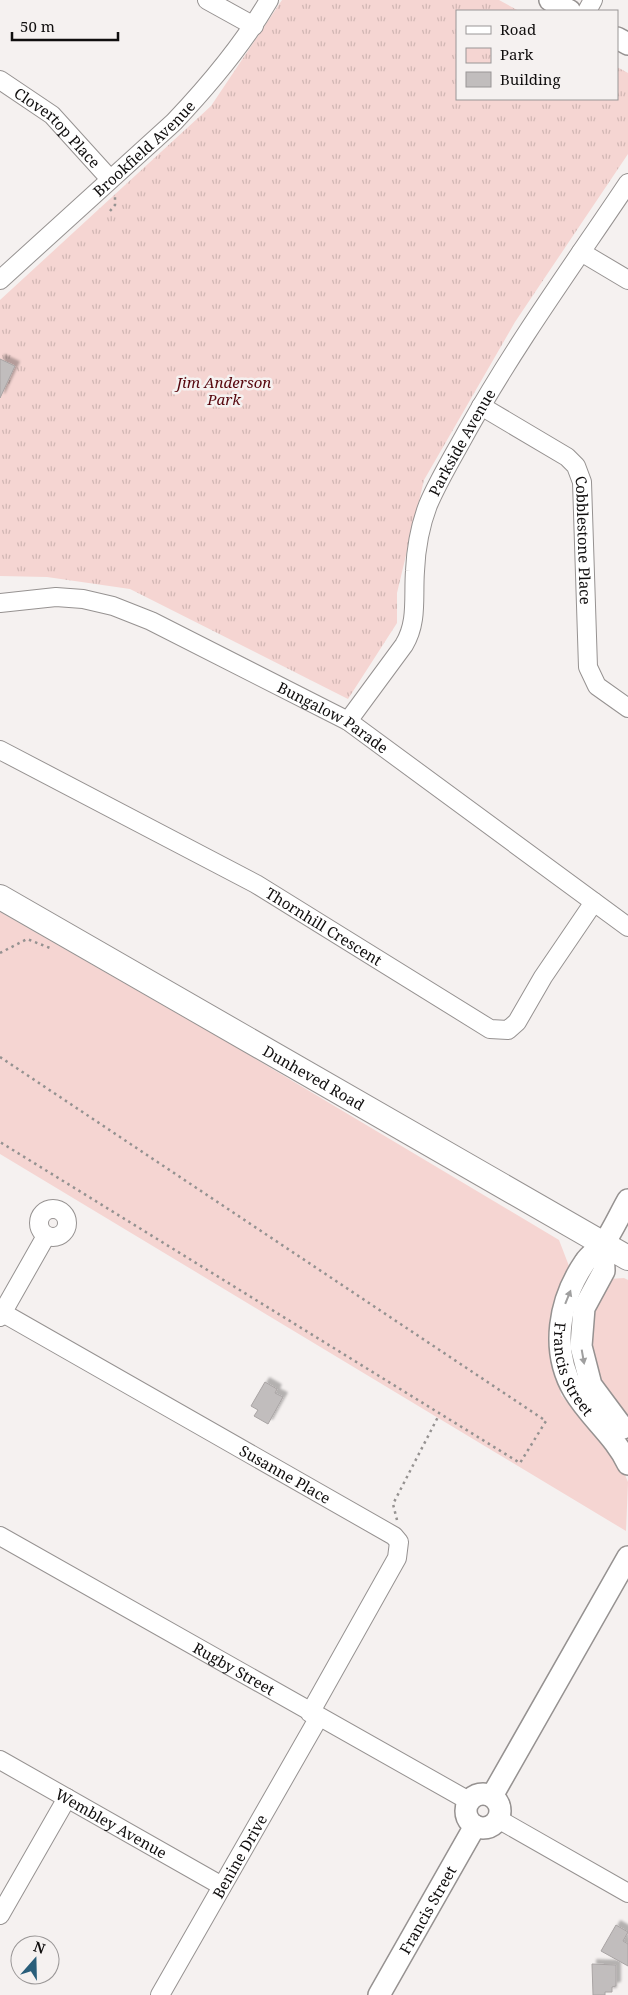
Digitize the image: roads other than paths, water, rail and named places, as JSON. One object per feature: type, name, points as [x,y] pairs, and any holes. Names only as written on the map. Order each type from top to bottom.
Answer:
[{"type":"main road","name":"Dunheved Road","points":[[0,897],[628,1258]]},
{"type":"street","points":[[207,0],[254,26]]},
{"type":"street","name":"Brookfield Avenue","points":[[0,280],[200,95],[254,26],[269,0]]},
{"type":"street","points":[[550,0],[568,10]]},
{"type":"street","name":"Clovertop Place","points":[[0,80],[52,115],[110,179]]},
{"type":"street","name":"Parkside Avenue","points":[[348,721],[404,645],[411,632],[414,618],[417,546],[423,521],[434,491],[480,406],[521,340],[628,183]]},
{"type":"street","points":[[582,252],[628,280]]},
{"type":"street","name":"Cobblestone Place","points":[[480,406],[567,456],[580,472],[582,482],[588,666],[597,686],[628,708]]},
{"type":"street","name":"Bungalow Parade","points":[[0,603],[56,597],[83,599],[113,606],[151,621],[348,721],[628,927]]},
{"type":"street","name":"Thornhill Crescent","points":[[0,750],[256,884],[490,1029],[498,1031],[508,1030],[517,1022],[543,977],[594,902]]},
{"type":"street","points":[[603,1244],[628,1200]]},
{"type":"street","points":[[1,1315],[46,1236]]},
{"type":"street","name":"Francis Street","points":[[603,1244],[604,1270],[584,1308],[581,1346],[591,1385],[628,1435]]},
{"type":"street","name":"Francis Street","points":[[603,1244],[584,1264],[564,1307],[560,1327],[560,1351],[565,1370],[574,1391],[613,1438],[628,1464]]},
{"type":"street","name":"Susanne Place","points":[[1,1315],[394,1536],[398,1542],[397,1558],[315,1715]]},
{"type":"street","name":"Rugby Street","points":[[0,1536],[469,1801]]},
{"type":"street","points":[[492,1796],[628,1558]]},
{"type":"street","name":"Benine Drive","points":[[160,1995],[315,1715]]},
{"type":"street","name":"Wembley Avenue","points":[[0,1760],[222,1886]]},
{"type":"street","points":[[482,1794],[492,1796],[500,1809],[498,1819],[485,1827],[475,1826],[466,1812],[469,1801],[482,1794]]},
{"type":"street","points":[[0,1915],[67,1798]]},
{"type":"street","points":[[498,1819],[628,1893]]},
{"type":"street","name":"Francis Street","points":[[379,1995],[475,1826]]},
{"type":"park label","name":"Jim Anderson Park","points":[[224,390]]}]
